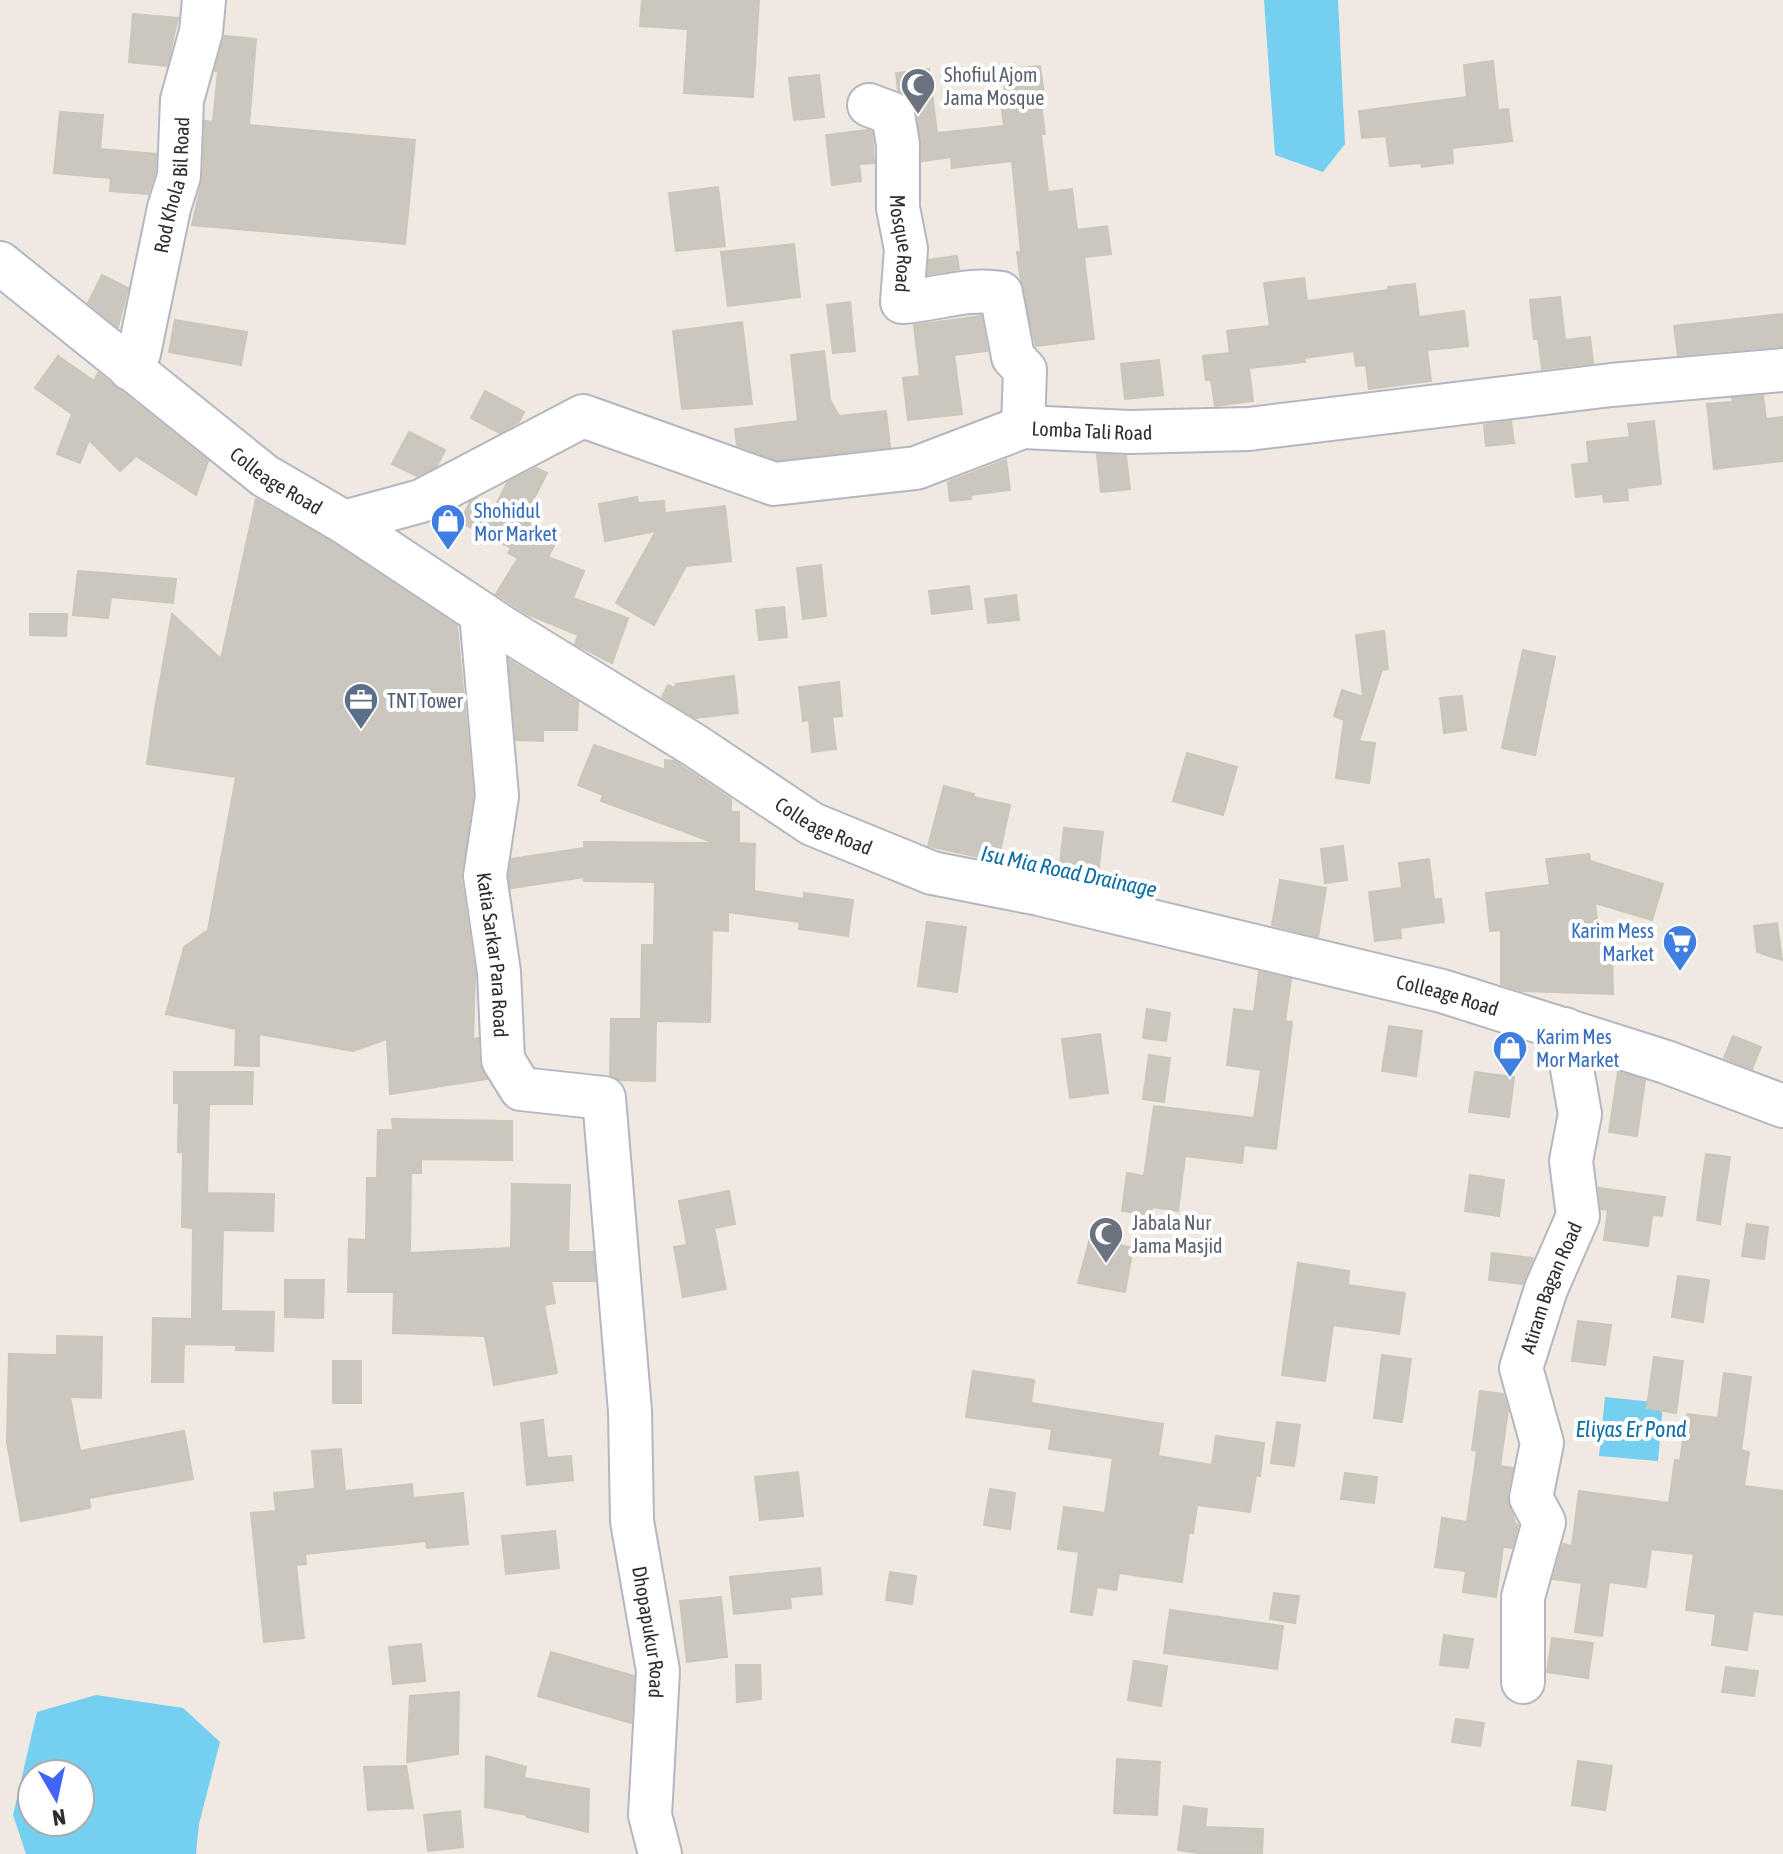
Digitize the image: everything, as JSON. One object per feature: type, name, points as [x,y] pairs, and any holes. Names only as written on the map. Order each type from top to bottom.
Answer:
[{"type":"street","name":"Rod Khola Bil Road","points":[[130,369],[139,353],[169,208],[179,176],[182,100],[201,32],[204,0]]},
{"type":"street","name":"Mosque Road","points":[[869,105],[893,114],[898,145],[898,208],[906,249],[902,302],[936,299],[960,292],[984,290],[1001,293],[1013,357],[1025,370],[1023,427]]},
{"type":"street","name":"Colleage Road","points":[[0,263],[265,476],[344,522],[812,824],[932,873],[1039,894],[1442,991],[1565,1029],[1783,1106]]},
{"type":"street","name":"Lomba Tali Road","points":[[344,522],[421,501],[583,416],[774,484],[916,468],[1023,427],[1130,432],[1249,429],[1611,385],[1783,370]]},
{"type":"street","name":"Katia Sarkar Para Road","points":[[481,613],[497,796],[485,876],[499,972],[503,1060],[521,1089],[604,1098],[630,1411]]},
{"type":"street","name":"Atiram Bagan Road","points":[[1523,1682],[1523,1597],[1544,1522],[1531,1498],[1542,1443],[1521,1368],[1546,1289],[1578,1216],[1571,1161],[1580,1114],[1565,1029]]},
{"type":"street","name":"Dhopapukur Road","points":[[630,1411],[632,1521],[658,1671],[650,1815],[660,1854]]},
{"type":"water","points":[[1264,0],[1338,0],[1345,144],[1323,172],[1275,155]]},
{"type":"water","name":"Eliyas Er Pond","points":[[1605,1397],[1663,1403],[1658,1461],[1599,1456]]},
{"type":"water","points":[[96,1695],[183,1708],[220,1742],[199,1824],[196,1854],[26,1854],[21,1838],[96,1838],[96,1758],[26,1758],[37,1712]]},
{"type":"building","points":[[642,0],[759,0],[753,97],[684,93],[688,29],[640,26]]},
{"type":"building","points":[[133,14],[178,18],[167,66],[129,62]]},
{"type":"building","points":[[225,36],[256,39],[249,125],[415,140],[405,244],[192,225],[203,177],[205,121],[213,122],[218,71],[215,71]]},
{"type":"building","points":[[1493,61],[1498,110],[1508,109],[1512,141],[1452,148],[1453,163],[1422,167],[1421,163],[1390,166],[1386,136],[1362,138],[1359,111],[1467,97],[1464,65]]},
{"type":"building","points":[[1040,66],[1045,134],[1041,134],[1048,192],[1072,189],[1077,230],[1107,226],[1111,254],[1084,257],[1094,339],[1036,346],[1017,252],[1021,252],[1012,161],[952,168],[951,157],[922,161],[917,110],[911,98],[898,90],[896,73],[929,69],[937,133],[1004,126],[1002,109],[1007,108],[1003,70]]},
{"type":"building","points":[[819,75],[824,117],[794,120],[789,78]]},
{"type":"building","points":[[60,112],[103,115],[100,149],[156,154],[155,172],[148,194],[110,191],[111,178],[54,173]]},
{"type":"building","points":[[872,132],[874,163],[859,164],[861,181],[832,185],[826,135]]},
{"type":"building","points":[[718,187],[725,246],[676,251],[669,193]]},
{"type":"building","points":[[794,244],[800,297],[728,306],[721,252]]},
{"type":"building","points":[[957,256],[959,269],[928,274],[929,260]]},
{"type":"building","points":[[102,275],[128,288],[118,327],[88,303]]},
{"type":"building","points":[[1304,278],[1307,301],[1415,284],[1419,317],[1464,311],[1468,346],[1427,350],[1431,381],[1369,389],[1366,365],[1356,366],[1354,351],[1304,358],[1305,362],[1249,368],[1253,401],[1215,406],[1211,380],[1206,380],[1203,356],[1230,353],[1227,331],[1270,326],[1264,283]]},
{"type":"building","points":[[1560,297],[1565,340],[1590,337],[1593,363],[1542,369],[1538,338],[1534,339],[1530,300]]},
{"type":"building","points":[[850,302],[855,351],[833,353],[827,305]]},
{"type":"building","points":[[1783,314],[1783,346],[1678,355],[1674,326]]},
{"type":"building","points":[[981,316],[987,351],[954,355],[962,414],[908,420],[903,378],[920,376],[914,325]]},
{"type":"building","points":[[175,320],[247,332],[241,365],[169,352]]},
{"type":"building","points":[[742,322],[752,404],[682,409],[673,331]]},
{"type":"building","points":[[824,351],[830,400],[839,416],[886,411],[890,447],[777,460],[737,445],[735,429],[798,421],[791,355]]},
{"type":"building","points":[[58,356],[94,381],[98,373],[208,461],[196,495],[136,456],[120,471],[89,440],[80,463],[57,454],[72,414],[35,388]]},
{"type":"building","points":[[1159,360],[1163,395],[1125,399],[1121,364]]},
{"type":"building","points":[[485,391],[524,412],[519,422],[500,433],[471,418]]},
{"type":"building","points":[[1763,396],[1766,419],[1783,417],[1783,461],[1714,469],[1707,404],[1733,402],[1732,398]]},
{"type":"building","points":[[1511,421],[1514,443],[1486,446],[1484,425]]},
{"type":"building","points":[[1654,421],[1661,484],[1627,488],[1628,500],[1604,502],[1603,494],[1576,497],[1572,465],[1589,463],[1587,442],[1630,437],[1628,424]]},
{"type":"building","points":[[409,432],[445,450],[437,466],[417,476],[392,464]]},
{"type":"building","points":[[1097,454],[1126,456],[1130,489],[1101,492]]},
{"type":"building","points":[[1006,460],[1010,490],[950,501],[948,482]]},
{"type":"building","points":[[536,468],[547,473],[523,520],[558,538],[548,557],[584,571],[573,598],[628,618],[612,663],[575,644],[578,635],[525,613],[496,594],[518,558],[508,553],[511,548],[460,522],[470,502],[476,499],[494,509],[507,483]]},
{"type":"building","points":[[637,497],[638,503],[664,501],[665,516],[667,513],[725,506],[731,561],[686,566],[654,625],[616,603],[656,531],[605,541],[599,504]]},
{"type":"building","name":"TNT Tower","points":[[256,499],[331,542],[457,626],[473,795],[461,879],[475,974],[473,1039],[478,1038],[479,1062],[487,1079],[390,1094],[387,1039],[353,1051],[259,1034],[259,1066],[235,1065],[236,1029],[166,1014],[184,947],[208,930],[236,777],[147,764],[155,709],[172,614],[221,659]]},
{"type":"building","points":[[821,565],[826,616],[803,619],[797,568]]},
{"type":"building","points":[[78,571],[176,579],[173,603],[111,597],[108,618],[73,615]]},
{"type":"building","points":[[969,586],[972,609],[932,614],[929,591]]},
{"type":"building","points":[[1016,595],[1019,620],[988,623],[985,599]]},
{"type":"building","points":[[784,607],[787,637],[759,640],[756,610]]},
{"type":"building","points":[[30,614],[67,614],[66,636],[30,635]]},
{"type":"building","points":[[1384,631],[1388,669],[1382,670],[1359,741],[1375,743],[1369,783],[1336,778],[1344,720],[1334,716],[1342,690],[1363,697],[1356,635]]},
{"type":"building","points":[[1523,650],[1555,657],[1535,755],[1502,748]]},
{"type":"building","points":[[509,660],[578,702],[577,730],[543,730],[543,741],[516,740]]},
{"type":"building","points":[[734,676],[738,713],[695,718],[662,697],[668,685],[674,688],[676,684]]},
{"type":"building","points":[[839,682],[842,716],[832,717],[836,749],[812,752],[809,720],[803,721],[799,687]]},
{"type":"building","points":[[1462,696],[1466,730],[1444,733],[1440,698]]},
{"type":"building","points":[[594,745],[665,770],[665,760],[674,761],[731,799],[731,812],[739,812],[739,843],[755,844],[754,891],[804,899],[804,893],[853,900],[848,936],[799,929],[800,922],[728,912],[728,931],[712,930],[710,1022],[656,1021],[655,1081],[619,1080],[610,1075],[611,1019],[641,1019],[642,945],[654,945],[655,882],[584,881],[584,877],[511,888],[509,876],[512,859],[584,848],[584,842],[715,843],[601,801],[603,795],[578,785]]},
{"type":"building","points":[[1187,753],[1237,767],[1223,815],[1173,801]]},
{"type":"building","points":[[944,786],[974,794],[973,797],[1010,805],[998,861],[928,846]]},
{"type":"building","points":[[1064,828],[1103,832],[1097,883],[1059,874]]},
{"type":"building","points":[[1343,846],[1347,880],[1325,883],[1321,849]]},
{"type":"building","points":[[1589,854],[1590,861],[1663,884],[1652,920],[1595,903],[1601,957],[1612,956],[1613,994],[1521,991],[1501,984],[1501,930],[1490,931],[1486,893],[1550,885],[1546,859]]},
{"type":"building","points":[[1429,859],[1434,900],[1441,899],[1444,922],[1400,928],[1401,938],[1375,941],[1369,892],[1402,888],[1399,863]]},
{"type":"building","points":[[1280,880],[1326,888],[1318,937],[1272,925]]},
{"type":"building","points":[[927,922],[966,927],[957,992],[918,986]]},
{"type":"building","points":[[1777,923],[1782,960],[1757,952],[1754,926]]},
{"type":"building","points":[[1259,972],[1291,979],[1285,1021],[1292,1022],[1276,1149],[1244,1145],[1242,1163],[1185,1156],[1178,1211],[1152,1207],[1151,1215],[1122,1211],[1127,1173],[1144,1176],[1154,1106],[1254,1118],[1261,1070],[1227,1065],[1234,1009],[1254,1012]]},
{"type":"building","points":[[1147,1009],[1170,1013],[1166,1041],[1143,1038]]},
{"type":"building","points":[[1389,1026],[1422,1031],[1416,1076],[1382,1071]]},
{"type":"building","points":[[1100,1034],[1108,1093],[1070,1098],[1062,1039]]},
{"type":"building","points":[[1733,1036],[1761,1047],[1752,1069],[1724,1058]]},
{"type":"building","points":[[1149,1055],[1170,1058],[1164,1102],[1143,1099]]},
{"type":"building","points":[[174,1072],[253,1072],[252,1104],[209,1104],[207,1193],[274,1194],[273,1231],[223,1230],[221,1311],[274,1312],[273,1351],[236,1350],[236,1345],[184,1344],[183,1382],[152,1382],[153,1318],[192,1319],[193,1228],[182,1227],[183,1153],[178,1152],[179,1103],[174,1103]]},
{"type":"building","points":[[1475,1072],[1514,1077],[1509,1117],[1469,1112]]},
{"type":"building","points":[[1618,1072],[1645,1080],[1637,1136],[1609,1132]]},
{"type":"building","points":[[392,1119],[512,1121],[512,1160],[421,1159],[421,1173],[411,1173],[410,1253],[511,1248],[512,1184],[570,1185],[568,1252],[593,1252],[595,1281],[551,1281],[555,1303],[544,1305],[557,1373],[494,1385],[485,1336],[393,1333],[394,1292],[348,1292],[349,1239],[366,1240],[367,1178],[377,1178],[378,1130],[393,1130]]},
{"type":"building","points":[[1706,1154],[1730,1157],[1720,1224],[1697,1220]]},
{"type":"building","points":[[1470,1175],[1504,1180],[1499,1216],[1465,1211]]},
{"type":"building","points":[[1599,1188],[1665,1197],[1662,1216],[1652,1215],[1648,1246],[1604,1240],[1608,1210],[1601,1209]]},
{"type":"building","points":[[729,1191],[735,1224],[714,1228],[726,1289],[683,1297],[674,1247],[687,1245],[679,1201]]},
{"type":"building","points":[[1747,1224],[1768,1227],[1764,1259],[1742,1256]]},
{"type":"building","name":"Jabala Nur Jama Masjid","points":[[1090,1238],[1133,1248],[1125,1292],[1078,1283]]},
{"type":"building","points":[[1492,1253],[1533,1258],[1522,1284],[1489,1280]]},
{"type":"building","points":[[1298,1263],[1349,1271],[1348,1285],[1405,1293],[1399,1334],[1333,1325],[1325,1381],[1282,1375]]},
{"type":"building","points":[[1678,1276],[1709,1280],[1703,1322],[1672,1317]]},
{"type":"building","points":[[285,1280],[324,1280],[323,1318],[285,1317]]},
{"type":"building","points":[[1578,1321],[1611,1325],[1605,1365],[1572,1361]]},
{"type":"building","points":[[57,1336],[102,1337],[101,1398],[70,1397],[80,1451],[184,1431],[193,1479],[89,1498],[90,1508],[21,1521],[7,1442],[9,1354],[57,1355]]},
{"type":"building","points":[[1382,1355],[1411,1359],[1402,1422],[1374,1418]]},
{"type":"building","points":[[1654,1357],[1683,1361],[1676,1413],[1647,1408]]},
{"type":"building","points":[[333,1361],[361,1361],[361,1403],[333,1403]]},
{"type":"building","points":[[973,1371],[1034,1380],[1031,1403],[1163,1424],[1158,1456],[1212,1465],[1216,1436],[1264,1443],[1260,1476],[1256,1475],[1250,1512],[1197,1505],[1193,1533],[1189,1532],[1182,1582],[1119,1573],[1116,1590],[1097,1587],[1092,1615],[1071,1612],[1079,1552],[1058,1549],[1064,1507],[1105,1513],[1113,1458],[1049,1449],[1052,1429],[966,1417]]},
{"type":"building","points":[[1724,1373],[1751,1377],[1741,1450],[1749,1452],[1744,1486],[1783,1491],[1783,1615],[1753,1611],[1747,1650],[1712,1645],[1716,1614],[1686,1610],[1694,1554],[1651,1549],[1646,1587],[1609,1582],[1602,1636],[1575,1632],[1582,1583],[1553,1579],[1563,1544],[1572,1546],[1579,1491],[1669,1503],[1675,1460],[1680,1461],[1687,1414],[1718,1418]]},
{"type":"building","points":[[1480,1391],[1503,1394],[1508,1410],[1500,1466],[1513,1468],[1507,1494],[1518,1525],[1512,1548],[1503,1547],[1496,1597],[1463,1592],[1466,1571],[1435,1567],[1442,1518],[1467,1522],[1477,1451],[1472,1450]]},
{"type":"building","points":[[543,1420],[547,1458],[571,1456],[573,1480],[527,1485],[521,1423]]},
{"type":"building","points":[[1277,1422],[1300,1425],[1294,1466],[1271,1463]]},
{"type":"building","points":[[341,1449],[345,1491],[412,1484],[413,1498],[463,1493],[468,1544],[427,1548],[426,1541],[305,1554],[306,1564],[296,1565],[304,1638],[264,1642],[251,1513],[276,1511],[274,1493],[315,1489],[312,1451]]},
{"type":"building","points":[[798,1472],[803,1516],[760,1520],[755,1477]]},
{"type":"building","points":[[1345,1473],[1377,1477],[1374,1503],[1341,1499]]},
{"type":"building","points":[[990,1489],[1015,1493],[1010,1529],[984,1525]]},
{"type":"building","points":[[555,1531],[559,1568],[506,1574],[502,1536]]},
{"type":"building","points":[[820,1568],[822,1594],[790,1597],[791,1608],[734,1614],[730,1577]]},
{"type":"building","points":[[890,1572],[916,1576],[912,1604],[886,1600]]},
{"type":"building","points":[[1274,1593],[1299,1596],[1295,1623],[1270,1619]]},
{"type":"building","points":[[721,1597],[727,1657],[687,1662],[680,1601]]},
{"type":"building","points":[[1170,1610],[1283,1626],[1277,1669],[1164,1653]]},
{"type":"building","points":[[1444,1635],[1473,1639],[1468,1668],[1440,1665]]},
{"type":"building","points":[[1552,1638],[1593,1643],[1588,1678],[1547,1672]]},
{"type":"building","points":[[421,1644],[425,1681],[393,1684],[389,1647]]},
{"type":"building","points":[[551,1652],[634,1676],[631,1723],[538,1696]]},
{"type":"building","points":[[1134,1661],[1167,1666],[1161,1706],[1128,1700]]},
{"type":"building","points":[[736,1665],[760,1665],[761,1699],[737,1702]]},
{"type":"building","points":[[1726,1667],[1758,1671],[1754,1696],[1722,1692]]},
{"type":"building","points":[[459,1692],[458,1754],[407,1762],[410,1696]]},
{"type":"building","points":[[1456,1719],[1484,1723],[1480,1746],[1452,1742]]},
{"type":"building","points":[[486,1756],[526,1767],[524,1778],[589,1789],[588,1832],[485,1807]]},
{"type":"building","points":[[1117,1759],[1160,1762],[1157,1815],[1114,1813]]},
{"type":"building","points":[[1578,1761],[1612,1766],[1605,1810],[1572,1805]]},
{"type":"building","points":[[406,1766],[413,1808],[368,1810],[364,1767]]},
{"type":"building","points":[[1184,1806],[1207,1809],[1205,1827],[1263,1829],[1262,1854],[1205,1854],[1178,1850]]},
{"type":"building","points":[[460,1811],[463,1847],[428,1851],[424,1815]]},
{"type":"place","name":"Shofiul Ajom Jama Mosque","points":[[918,116]]},
{"type":"place","name":"Shohidul Mor Market","points":[[448,552]]},
{"type":"place","name":"TNT Tower","points":[[361,731]]},
{"type":"place","name":"Karim Mess Market","points":[[1680,973]]},
{"type":"place","name":"Karim Mes Mor Market","points":[[1510,1079]]},
{"type":"place","name":"Jabala Nur Jama Masjid","points":[[1106,1265]]},
{"type":"water label","name":"Isu Mia Road Drainage","points":[[1069,871]]}]
